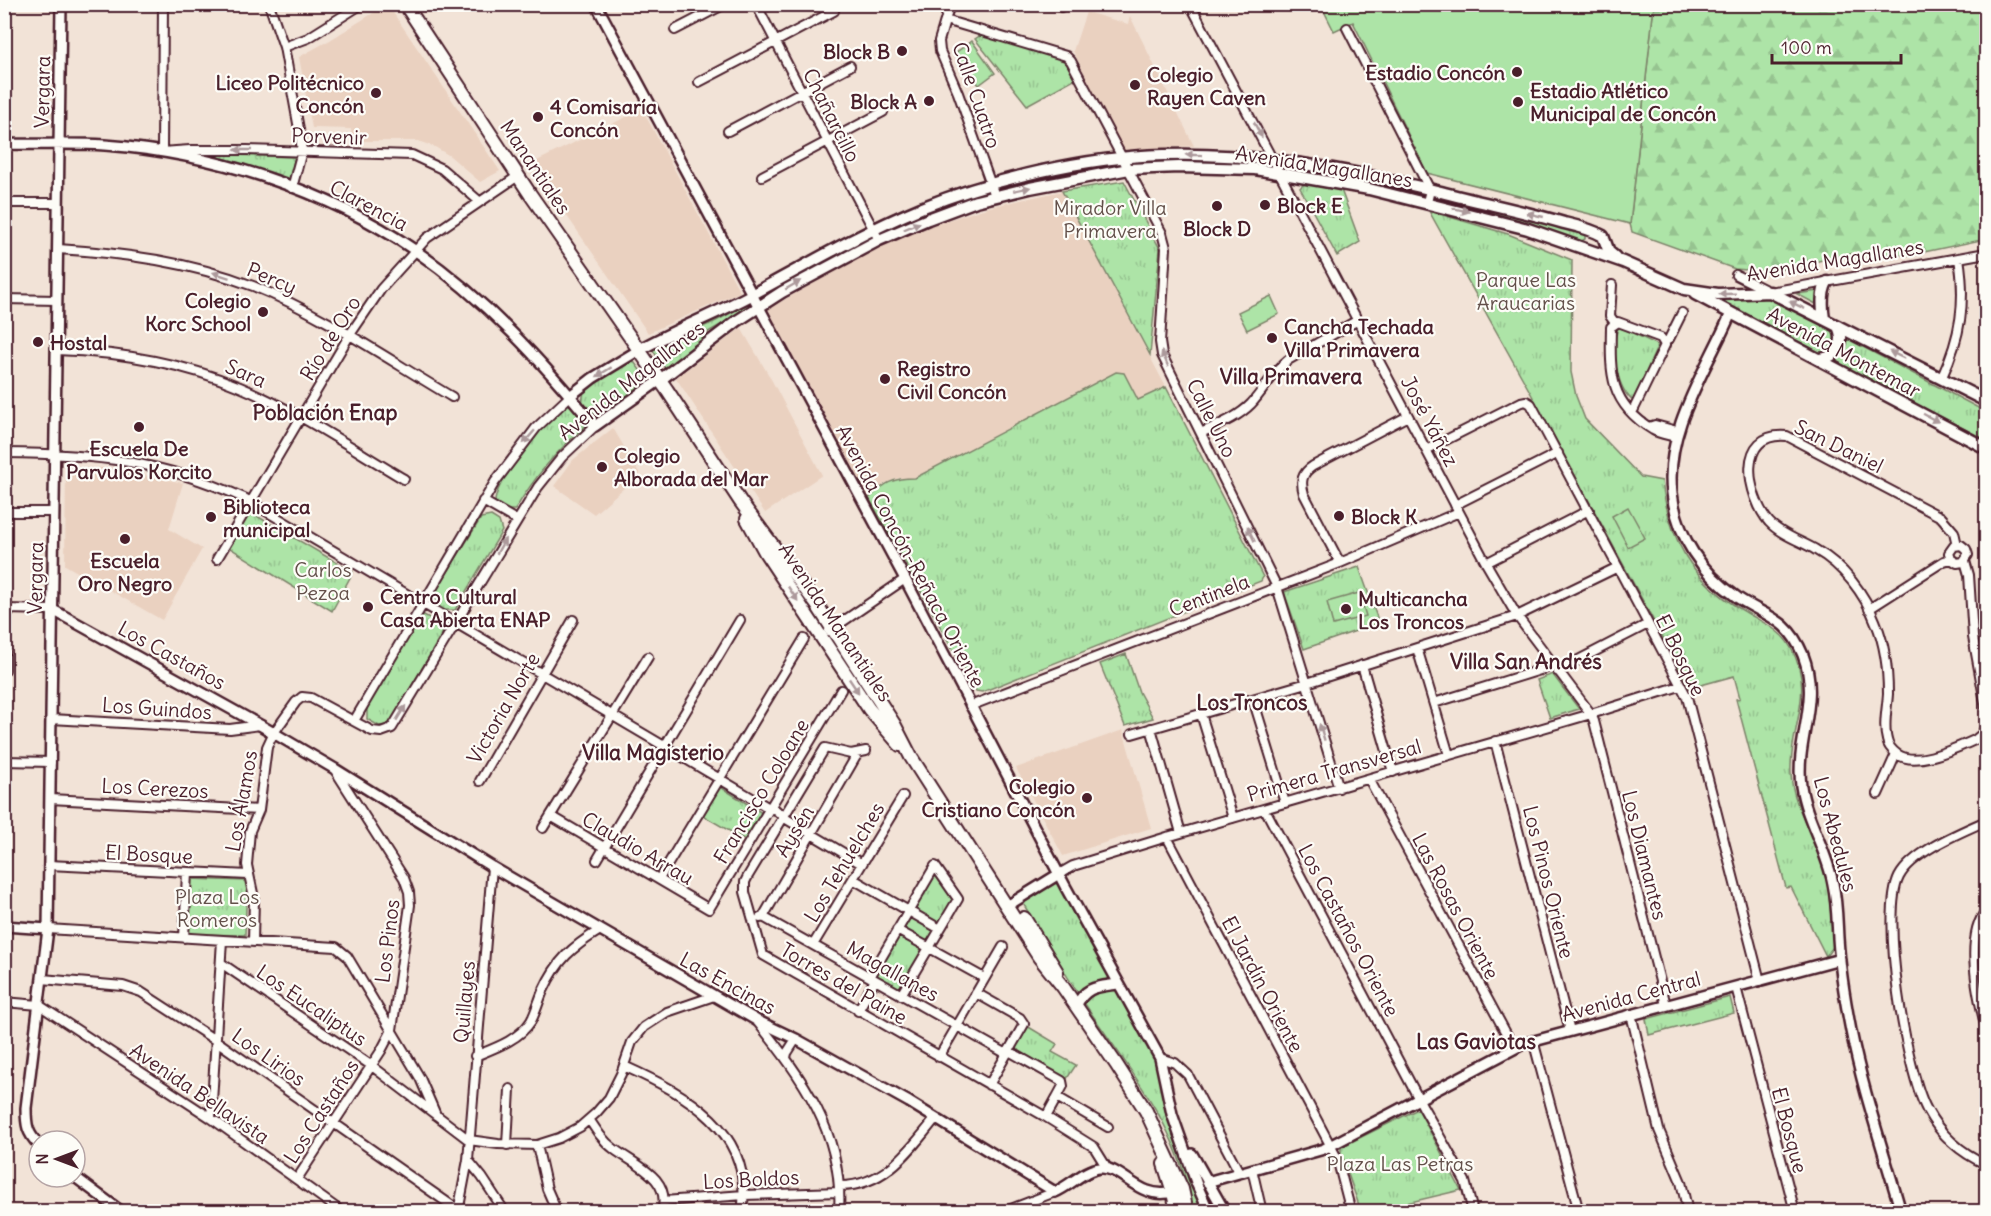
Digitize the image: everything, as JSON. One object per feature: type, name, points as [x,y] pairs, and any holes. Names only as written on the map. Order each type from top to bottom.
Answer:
[{"type":"main road","name":"Manantiales","points":[[405,4],[518,176],[639,350]]},
{"type":"main road","name":"Avenida Magallanes","points":[[639,350],[874,230],[922,208],[990,185],[1057,169],[1122,158],[1197,154],[1274,159],[1372,176],[1545,217],[1591,231],[1603,236],[1609,252],[1623,262]]},
{"type":"main road","name":"Avenida Magallanes","points":[[660,380],[758,307],[879,240],[946,212],[995,196],[1129,169],[1179,167],[1280,172],[1369,189],[1518,226],[1623,262],[1684,289],[1718,294],[1770,292]]},
{"type":"main road","points":[[1577,246],[1591,241],[1591,231]]},
{"type":"main road","points":[[1824,319],[1822,303],[1827,282]]},
{"type":"main road","name":"Avenida Montemar","points":[[1684,289],[1986,448]]},
{"type":"main road","name":"Avenida Montemar","points":[[1770,292],[1986,401]]},
{"type":"main road","points":[[716,312],[723,316],[727,328]]},
{"type":"main road","points":[[1819,359],[1828,358],[1839,349],[1842,337],[1838,326]]},
{"type":"main road","name":"Avenida Manantiales","points":[[639,350],[740,501],[832,628],[894,724],[911,757],[962,833],[979,849],[1040,957],[1063,987],[1079,1000],[1100,1041],[1146,1111],[1178,1190]]},
{"type":"main road","name":"Avenida Manantiales","points":[[740,501],[765,552],[874,716],[911,757]]},
{"type":"main road","points":[[1177,1212],[1178,1190]]},
{"type":"main road","points":[[1178,1190],[1186,1212]]},
{"type":"street","name":"Vergara","points":[[28,1129],[26,1108],[48,929],[61,4]]},
{"type":"street","points":[[162,152],[163,4]]},
{"type":"street","points":[[269,4],[284,47],[295,99],[302,151],[292,188]]},
{"type":"street","points":[[284,47],[308,38],[362,4]]},
{"type":"street","name":"Avenida Concón-Reñaca Oriente","points":[[596,4],[904,579],[1117,984],[1160,1058],[1169,1104],[1197,1185],[1209,1212]]},
{"type":"street","points":[[675,30],[725,4]]},
{"type":"street","name":"Chañarcillo","points":[[756,4],[879,240]]},
{"type":"street","name":"Calle Cuatro","points":[[950,4],[939,41],[940,51],[958,93],[995,196]]},
{"type":"street","name":"José Yáñez","points":[[1190,4],[1486,563],[1517,616],[1591,714]]},
{"type":"street","points":[[699,82],[834,11]]},
{"type":"street","name":"Calle Uno","points":[[945,20],[1066,56],[1074,66],[1129,169],[1166,243],[1161,350],[1277,587],[1339,788]]},
{"type":"street","points":[[1347,28],[1430,189],[1427,202]]},
{"type":"street","points":[[728,130],[850,66]]},
{"type":"street","points":[[762,176],[883,112]]},
{"type":"street","name":"Clarencia","points":[[4,144],[105,145],[162,152],[237,169],[292,188],[356,216],[415,250],[459,284],[501,321],[544,365],[595,426]]},
{"type":"street","name":"Porvenir","points":[[162,152],[302,151],[412,155],[442,169],[479,201]]},
{"type":"street","name":"Río de Oro","points":[[217,559],[349,336],[381,289],[427,238],[518,176]]},
{"type":"street","points":[[4,203],[58,203]]},
{"type":"street","name":"Percy","points":[[58,249],[136,255],[203,270],[279,297],[452,397]]},
{"type":"street","name":"Avenida Magallanes","points":[[1770,292],[1986,253]]},
{"type":"street","points":[[1942,377],[1957,338],[1961,318],[1963,302],[1959,258]]},
{"type":"street","points":[[1736,275],[1770,292]]},
{"type":"street","points":[[1612,285],[1610,316],[1615,323]]},
{"type":"street","points":[[4,299],[57,300]]},
{"type":"street","points":[[1664,342],[1670,339],[1682,313]]},
{"type":"street","name":"Los Abedules","points":[[1731,313],[1677,434],[1671,471],[1672,495],[1677,519],[1687,543],[1700,564],[1738,597],[1775,617],[1787,628],[1799,646],[1806,665],[1810,695],[1809,714],[1801,748],[1801,785],[1806,807],[1829,865],[1834,886],[1840,959],[1851,1033],[1901,1212]]},
{"type":"street","points":[[1201,433],[1236,416],[1246,408],[1288,360],[1358,320]]},
{"type":"street","points":[[1632,413],[1665,347],[1661,338],[1622,322],[1615,323],[1611,327],[1612,377],[1622,400],[1632,413],[1650,427],[1655,425],[1677,434]]},
{"type":"street","name":"Sara","points":[[56,350],[104,352],[173,364],[239,387],[301,418],[404,479]]},
{"type":"street","name":"Avenida Magallanes","points":[[639,350],[593,378],[570,396],[536,428],[521,446],[483,501],[354,721],[376,732],[392,728],[516,520],[550,472],[595,426],[660,380]]},
{"type":"street","name":"El Bosque","points":[[1426,450],[1521,402],[1526,401],[1531,404],[1687,697],[1760,981]]},
{"type":"street","points":[[1340,563],[1304,494],[1302,486],[1304,474],[1313,466],[1408,416]]},
{"type":"street","name":"San Daniel","points":[[1896,754],[1886,738],[1888,692],[1886,663],[1880,635],[1869,609],[1855,586],[1837,565],[1827,556],[1777,529],[1760,507],[1751,481],[1751,464],[1756,448],[1764,441],[1775,436],[1787,436],[1919,505],[1946,522],[1954,532],[1957,545],[1966,549],[1968,555],[1965,561],[1969,575],[1972,626],[1986,708]]},
{"type":"street","points":[[4,453],[97,456],[157,467],[213,484],[252,502],[719,779],[776,810],[783,817],[862,864]]},
{"type":"street","name":"Centinela","points":[[970,706],[1340,563],[1457,508],[1558,453]]},
{"type":"street","points":[[483,501],[516,520]]},
{"type":"street","points":[[1486,563],[1589,510]]},
{"type":"street","points":[[4,512],[54,512]]},
{"type":"street","points":[[1951,559],[1950,550],[1957,545]]},
{"type":"street","points":[[1951,559],[1958,563],[1965,561]]},
{"type":"street","points":[[1869,609],[1936,565],[1951,559]]},
{"type":"street","points":[[1132,734],[1307,683],[1517,616],[1618,567]]},
{"type":"street","points":[[821,636],[904,579]]},
{"type":"street","points":[[5,670],[5,609],[53,610]]},
{"type":"street","name":"Los Castaños","points":[[53,610],[273,734]]},
{"type":"street","name":"Victoria Norte","points":[[480,781],[573,620]]},
{"type":"street","points":[[597,860],[740,620]]},
{"type":"street","points":[[1434,704],[1555,669],[1648,624]]},
{"type":"street","points":[[659,879],[804,639]]},
{"type":"street","points":[[1417,648],[1449,755]]},
{"type":"street","points":[[1976,652],[1986,652]]},
{"type":"street","name":"Claudio Arrau","points":[[543,828],[648,657]]},
{"type":"street","points":[[1362,665],[1393,772]]},
{"type":"street","name":"Primera Transversal","points":[[1010,904],[1073,866],[1680,686]]},
{"type":"street","name":"Francisco Coloane","points":[[709,909],[842,690]]},
{"type":"street","name":"Los Álamos","points":[[253,942],[254,898],[248,875],[250,831],[259,810],[267,747],[273,734],[302,697],[311,698],[354,721]]},
{"type":"street","points":[[1253,699],[1285,803]]},
{"type":"street","points":[[1201,714],[1233,818]]},
{"type":"street","name":"Los Diamantes","points":[[1591,714],[1666,1005]]},
{"type":"street","name":"Los Guindos","points":[[51,718],[230,729],[245,729],[260,725]]},
{"type":"street","points":[[1878,794],[1896,754],[1912,760],[1925,758],[1975,740],[1986,726]]},
{"type":"street","points":[[1150,728],[1181,833]]},
{"type":"street","name":"Las Encinas","points":[[273,734],[492,867],[756,1020],[796,1039],[935,1119],[1055,1192]]},
{"type":"street","name":"Los Pinos Oriente","points":[[1496,741],[1570,1030]]},
{"type":"street","name":"Torres del Paine","points":[[862,752],[845,754],[825,748],[746,882],[745,892],[761,950],[767,959],[1046,1117],[1094,1147],[1107,1168]]},
{"type":"street","name":"Aysén","points":[[763,917],[862,752]]},
{"type":"street","points":[[4,761],[51,762]]},
{"type":"street","name":"Los Pinos","points":[[334,769],[404,878],[409,892],[409,911],[392,1030]]},
{"type":"street","name":"Las Rosas Oriente","points":[[1369,779],[1514,1048]]},
{"type":"street","name":"Los Tehuelches","points":[[813,945],[903,796]]},
{"type":"street","name":"Los Cerezos","points":[[50,799],[259,810]]},
{"type":"street","name":"Los Castaños Oriente","points":[[1265,809],[1465,1181],[1473,1212]]},
{"type":"street","name":"Claudio Arrau","points":[[551,816],[709,909]]},
{"type":"street","points":[[1986,821],[1939,844],[1906,866],[1896,884],[1893,922],[1898,995],[1906,1043],[1917,1087],[1927,1110],[1941,1130],[1959,1148],[1986,1164]]},
{"type":"street","name":"El Jardín Oriente","points":[[1167,837],[1337,1158],[1351,1212]]},
{"type":"street","name":"El Bosque","points":[[49,865],[248,875]]},
{"type":"street","points":[[858,1011],[897,930],[935,866],[958,899],[901,994]]},
{"type":"street","name":"Quillayes","points":[[469,1140],[492,867]]},
{"type":"street","points":[[184,938],[187,872]]},
{"type":"street","points":[[853,879],[940,929]]},
{"type":"street","points":[[1986,911],[1976,930],[1978,986],[1986,1028]]},
{"type":"street","points":[[753,920],[763,917]]},
{"type":"street","name":"Magallanes","points":[[763,917],[957,1026],[1062,1081],[1063,1086],[1057,1097]]},
{"type":"street","points":[[4,926],[328,946],[342,950],[420,1078],[436,1115]]},
{"type":"street","points":[[475,1056],[522,1031],[531,1021],[559,961],[580,942],[600,930]]},
{"type":"street","points":[[897,930],[984,978]]},
{"type":"street","points":[[211,1118],[222,940]]},
{"type":"street","points":[[939,1057],[1003,947]]},
{"type":"street","name":"Avenida Central","points":[[1207,1182],[1324,1149],[1533,1040],[1840,959]]},
{"type":"street","name":"Los Eucaliptus","points":[[221,963],[372,1066],[469,1140]]},
{"type":"street","name":"Los Lirios","points":[[42,979],[135,989],[215,1040],[458,1211]]},
{"type":"street","points":[[1079,1000],[1093,988],[1117,984]]},
{"type":"street","name":"El Bosque","points":[[1736,987],[1795,1212]]},
{"type":"street","points":[[976,993],[1023,1021],[1023,1027],[989,1085]]},
{"type":"street","points":[[458,1211],[468,1160],[469,1140],[507,1145],[537,1145],[559,1138],[589,1119],[609,1098],[632,1042],[653,1020],[681,1006],[714,996]]},
{"type":"street","points":[[4,1002],[39,1005]]},
{"type":"street","name":"Avenida Bellavista","points":[[39,1005],[211,1118],[342,1212]]},
{"type":"street","points":[[1631,1014],[1659,1130],[1681,1182],[1688,1212]]},
{"type":"street","points":[[756,1020],[795,1069],[828,1131],[835,1156],[839,1212]]},
{"type":"street","name":"Los Castaños","points":[[297,1179],[372,1066],[392,1030]]},
{"type":"street","points":[[786,1058],[796,1039]]},
{"type":"street","points":[[1533,1040],[1579,1212]]},
{"type":"street","points":[[1160,1058],[1175,1063],[1188,1075],[1239,1172]]},
{"type":"street","points":[[624,1066],[681,1095],[703,1111],[722,1130],[733,1146],[740,1165],[744,1195],[742,1212]]},
{"type":"street","points":[[507,1145],[510,1089]]},
{"type":"street","points":[[1046,1117],[1057,1097],[1108,1127]]},
{"type":"street","points":[[589,1119],[612,1148],[649,1172],[660,1184],[664,1201],[662,1212]]},
{"type":"street","name":"Los Boldos","points":[[664,1201],[839,1189],[868,1182],[889,1171],[935,1119]]},
{"type":"street","name":"Avenida Concón-Reñaca Oriente","points":[[1179,1131],[1225,1212]]},
{"type":"street","points":[[537,1145],[547,1189],[557,1212]]},
{"type":"street","points":[[468,1160],[505,1212]]},
{"type":"street","points":[[1003,1212],[1055,1192],[1094,1169],[1107,1168],[1149,1192],[1161,1194],[1178,1190]]},
{"type":"street","points":[[1252,1169],[1262,1212]]},
{"type":"street","points":[[87,1186],[123,1212]]},
{"type":"shaded area","name":"Liceo Politécnico Concón","points":[[386,5],[500,171],[480,182],[450,156],[418,141],[352,141],[351,129],[312,128],[299,57]]},
{"type":"shaded area","name":"Colegio Rayen Caven","points":[[1086,12],[1128,24],[1130,16],[1194,146],[1124,151],[1073,51]]},
{"type":"shaded area","points":[[642,109],[740,292],[648,333],[531,164]]},
{"type":"shaded area","points":[[1062,191],[1166,387],[1138,401],[1124,373],[914,478],[899,478],[884,484],[869,498],[768,309],[871,251],[917,230],[989,207]]},
{"type":"shaded area","points":[[741,328],[822,475],[765,513],[676,378]]},
{"type":"shaded area","name":"Colegio Alborada del Mar","points":[[613,428],[640,474],[594,514],[554,486],[573,460]]},
{"type":"shaded area","name":"Escuela Oro Negro","points":[[66,468],[110,468],[183,483],[169,529],[202,549],[162,620],[65,565]]},
{"type":"shaded area","name":"Colegio Cristiano Concón","points":[[1123,730],[1151,828],[1063,856],[1016,768]]},
{"type":"green space","name":"Estadio Atlético Municipal de Concón","points":[[1321,5],[1654,5],[1630,224],[1427,173],[1353,22],[1334,31]]},
{"type":"green space","points":[[1654,5],[1986,5],[1986,239],[1910,255],[1849,254],[1770,272],[1735,269],[1632,232],[1630,224]]},
{"type":"green space","points":[[981,35],[1064,60],[1076,78],[1027,105],[975,39]]},
{"type":"green space","points":[[972,41],[995,73],[979,85],[955,53]]},
{"type":"green space","points":[[206,154],[294,157],[295,157],[288,184]]},
{"type":"green space","points":[[1201,158],[1263,161],[1264,165],[1141,163],[1139,160]]},
{"type":"green space","points":[[1110,166],[1111,169],[1040,180],[1002,190],[1001,187],[1068,172]]},
{"type":"green space","points":[[1294,168],[1418,190],[1417,193],[1296,172]]},
{"type":"green space","name":"Mirador Villa Primavera","points":[[1124,181],[1160,249],[1150,355],[1062,191]]},
{"type":"green space","points":[[1304,184],[1340,187],[1360,242],[1337,256],[1300,188]]},
{"type":"green space","points":[[1439,196],[1556,224],[1585,234],[1585,239],[1580,242],[1539,228],[1438,201]]},
{"type":"green space","name":"Parque Las Araucarias","points":[[1429,211],[1508,234],[1572,260],[1571,372],[1576,396],[1585,419],[1641,477],[1662,481],[1670,522],[1677,540],[1696,571],[1724,598],[1776,630],[1791,648],[1798,664],[1801,680],[1800,710],[1791,757],[1792,785],[1798,806],[1821,858],[1826,880],[1833,947],[1826,956],[1791,887],[1786,888],[1736,699],[1740,698],[1734,676],[1690,688],[1529,390]]},
{"type":"green space","points":[[873,234],[875,237],[766,298],[763,295]]},
{"type":"green space","points":[[1818,291],[1816,304],[1797,294]]},
{"type":"green space","points":[[1271,296],[1279,314],[1247,330],[1238,312]]},
{"type":"green space","points":[[1768,296],[1835,332],[1836,340],[1832,349],[1823,354],[1720,301]]},
{"type":"green space","points":[[749,303],[752,307],[708,332],[699,347],[666,370],[652,349],[716,321]]},
{"type":"green space","points":[[1618,328],[1658,345],[1633,401],[1618,377],[1615,346]]},
{"type":"green space","points":[[1846,338],[1986,412],[1986,440],[1833,361],[1844,352]]},
{"type":"green space","points":[[632,359],[648,381],[600,415],[589,411],[582,404],[584,389]]},
{"type":"green space","points":[[1116,372],[1124,373],[1138,400],[1166,387],[1263,577],[1261,581],[982,692],[976,691],[869,498],[889,482],[915,478]]},
{"type":"green space","points":[[567,402],[586,426],[547,465],[515,510],[504,510],[495,503],[503,480],[524,450]]},
{"type":"green space","points":[[1628,507],[1645,538],[1628,547],[1612,516]]},
{"type":"green space","name":"Carlos Pezoa","points":[[250,512],[353,572],[332,611],[230,548]]},
{"type":"green space","points":[[491,516],[499,521],[502,531],[455,610],[445,610],[436,604],[434,594],[481,518]]},
{"type":"green space","points":[[1359,567],[1379,623],[1304,649],[1284,592]]},
{"type":"green space","name":"Multicancha Los Troncos","points":[[1359,593],[1366,616],[1333,625],[1327,602]]},
{"type":"green space","points":[[422,614],[446,627],[389,725],[379,726],[367,719],[367,707]]},
{"type":"green space","points":[[1126,654],[1139,692],[1153,718],[1125,726],[1100,664]]},
{"type":"green space","points":[[1553,674],[1579,709],[1550,718],[1537,680]]},
{"type":"green space","points":[[719,786],[762,813],[745,840],[702,815]]},
{"type":"green space","points":[[935,870],[955,899],[939,927],[911,910]]},
{"type":"green space","name":"Plaza Los Romeros","points":[[189,879],[247,881],[245,935],[187,934]]},
{"type":"green space","points":[[1056,882],[1158,1067],[1172,1123],[1198,1202],[1204,1210],[1191,1211],[1178,1156],[1167,1130],[1138,1081],[1080,997],[1024,905],[1027,898]]},
{"type":"green space","points":[[909,914],[936,931],[928,944],[901,929]]},
{"type":"green space","points":[[897,935],[925,951],[902,990],[874,975]]},
{"type":"green space","points":[[1730,997],[1734,1013],[1649,1035],[1646,1019]]},
{"type":"green space","points":[[1027,1026],[1057,1044],[1052,1052],[1076,1065],[1066,1080],[1013,1050]]},
{"type":"green space","name":"Plaza Las Petras","points":[[1418,1109],[1461,1190],[1373,1211],[1361,1211],[1341,1154],[1341,1147]]},
{"type":"place","name":"Block B","points":[[902,51]]},
{"type":"place","name":"Estadio Concón","points":[[1517,72]]},
{"type":"place","name":"Colegio Rayen Caven","points":[[1135,85]]},
{"type":"place","name":"Liceo Politécnico Concón","points":[[376,93]]},
{"type":"place","name":"Block A","points":[[929,101]]},
{"type":"place","name":"Estadio Atlético Municipal de Concón","points":[[1518,102]]},
{"type":"place","name":"4 Comisaría Concón","points":[[538,117]]},
{"type":"place","name":"Block E","points":[[1265,205]]},
{"type":"place","name":"Block D","points":[[1217,206]]},
{"type":"place","name":"Colegio Korc School","points":[[263,312]]},
{"type":"place","name":"Cancha Techada Villa Primavera","points":[[1272,338]]},
{"type":"place","name":"Hostal","points":[[38,342]]},
{"type":"place","name":"Registro Civil Concón","points":[[885,379]]},
{"type":"place","name":"Escuela De Parvulos Korcito","points":[[139,427]]},
{"type":"place","name":"Colegio Alborada del Mar","points":[[602,467]]},
{"type":"place","name":"Block K","points":[[1339,516]]},
{"type":"place","name":"Biblioteca municipal","points":[[211,517]]},
{"type":"place","name":"Escuela Oro Negro","points":[[125,539]]},
{"type":"place","name":"Centro Cultural Casa Abierta ENAP","points":[[368,607]]},
{"type":"place","name":"Multicancha Los Troncos","points":[[1346,609]]},
{"type":"place","name":"Colegio Cristiano Concón","points":[[1087,798]]},
{"type":"district","name":"Villa Primavera","points":[[1291,376]]},
{"type":"district","name":"Población Enap","points":[[325,412]]},
{"type":"district","name":"Villa San Andrés","points":[[1526,661]]},
{"type":"district","name":"Los Troncos","points":[[1252,702]]},
{"type":"district","name":"Villa Magisterio","points":[[653,752]]},
{"type":"district","name":"Las Gaviotas","points":[[1476,1041]]}]
